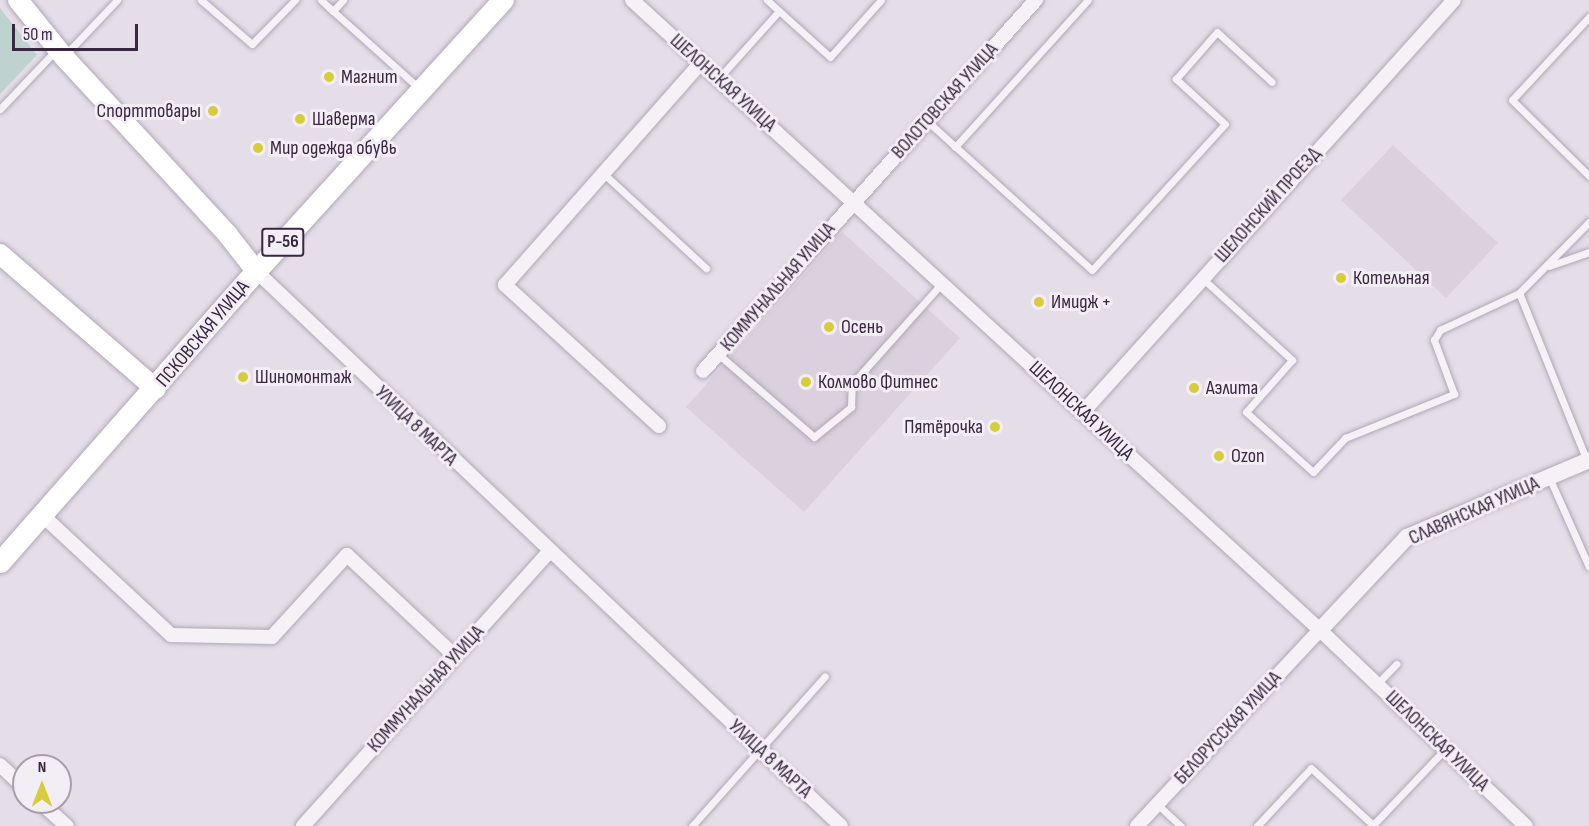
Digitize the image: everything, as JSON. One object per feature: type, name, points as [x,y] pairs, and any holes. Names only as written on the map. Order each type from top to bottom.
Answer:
[{"type":"main road","name":"УЛИЦА 8 МАРТА","points":[[18,0],[60,53],[228,235],[256,271]]},
{"type":"main road","name":"ПСКОВСКАЯ УЛИЦА","points":[[0,562],[156,390],[256,271],[503,0]]},
{"type":"main road","points":[[0,254],[156,390]]},
{"type":"street","name":"ШЕЛОНСКАЯ УЛИЦА","points":[[632,0],[1320,630],[1526,826]]},
{"type":"street","name":"ВОЛОТОВСКАЯ УЛИЦА","points":[[853,202],[1036,0]]},
{"type":"street","name":"ШЕЛОНСКИЙ ПРОЕЗД","points":[[1083,412],[1454,0]]},
{"type":"street","points":[[659,426],[505,285],[701,63]]},
{"type":"street","name":"КОММУНАЛЬНАЯ УЛИЦА","points":[[703,371],[853,202]]},
{"type":"street","name":"УЛИЦА 8 МАРТА","points":[[256,271],[549,552],[841,826]]},
{"type":"street","name":"СЛАВЯНСКАЯ УЛИЦА","points":[[1320,630],[1407,537],[1588,461]]},
{"type":"street","points":[[42,515],[171,635],[272,637],[347,555],[455,656]]},
{"type":"street","name":"КОММУНАЛЬНАЯ УЛИЦА","points":[[303,826],[549,552]]},
{"type":"street","name":"БЕЛОРУССКАЯ УЛИЦА","points":[[1137,826],[1320,630]]},
{"type":"street","points":[[0,765],[12,776]]},
{"type":"lane","points":[[0,109],[117,0]]},
{"type":"lane","points":[[201,0],[252,44],[295,0]]},
{"type":"lane","points":[[321,0],[422,91]]},
{"type":"lane","points":[[333,11],[343,0]]},
{"type":"lane","points":[[767,0],[830,57],[881,0]]},
{"type":"lane","points":[[955,147],[1088,0]]},
{"type":"lane","points":[[718,79],[779,11]]},
{"type":"lane","points":[[1589,16],[1512,100],[1589,176]]},
{"type":"lane","points":[[927,121],[1092,270],[1225,124],[1176,79],[1217,32],[1272,82]]},
{"type":"lane","points":[[604,174],[706,268]]},
{"type":"lane","points":[[1202,278],[1292,360],[1246,412],[1313,472],[1345,438],[1454,394],[1434,340],[1440,330],[1519,294],[1589,222]]},
{"type":"lane","points":[[1545,267],[1589,252]]},
{"type":"lane","points":[[718,354],[814,436],[851,407],[852,384],[942,283]]},
{"type":"lane","points":[[1519,294],[1588,461]]},
{"type":"lane","points":[[1549,477],[1589,567]]},
{"type":"lane","points":[[1377,684],[1396,664]]},
{"type":"lane","points":[[692,826],[825,676]]},
{"type":"lane","points":[[1257,826],[1311,768],[1374,826],[1445,749]]},
{"type":"lane","points":[[1157,804],[1180,826]]},
{"type":"shaded area","points":[[0,8],[37,55],[0,94]]},
{"type":"shaded area","points":[[1393,145],[1498,243],[1446,298],[1341,200]]},
{"type":"shaded area","points":[[842,232],[960,338],[804,512],[686,407]]},
{"type":"place","name":"Магнит","points":[[329,77]]},
{"type":"place","name":"Спорттовары","points":[[213,111]]},
{"type":"place","name":"Шаверма","points":[[300,119]]},
{"type":"place","name":"Мир одежда обувь","points":[[258,148]]},
{"type":"place","name":"Котельная","points":[[1341,278]]},
{"type":"place","name":"Имидж +","points":[[1039,302]]},
{"type":"place","name":"Осень","points":[[829,327]]},
{"type":"place","name":"Шиномонтаж","points":[[243,377]]},
{"type":"place","name":"Колмово Фитнес","points":[[806,382]]},
{"type":"place","name":"Аэлита","points":[[1194,388]]},
{"type":"place","name":"Пятёрочка","points":[[995,427]]},
{"type":"place","name":"Ozon","points":[[1219,456]]}]
